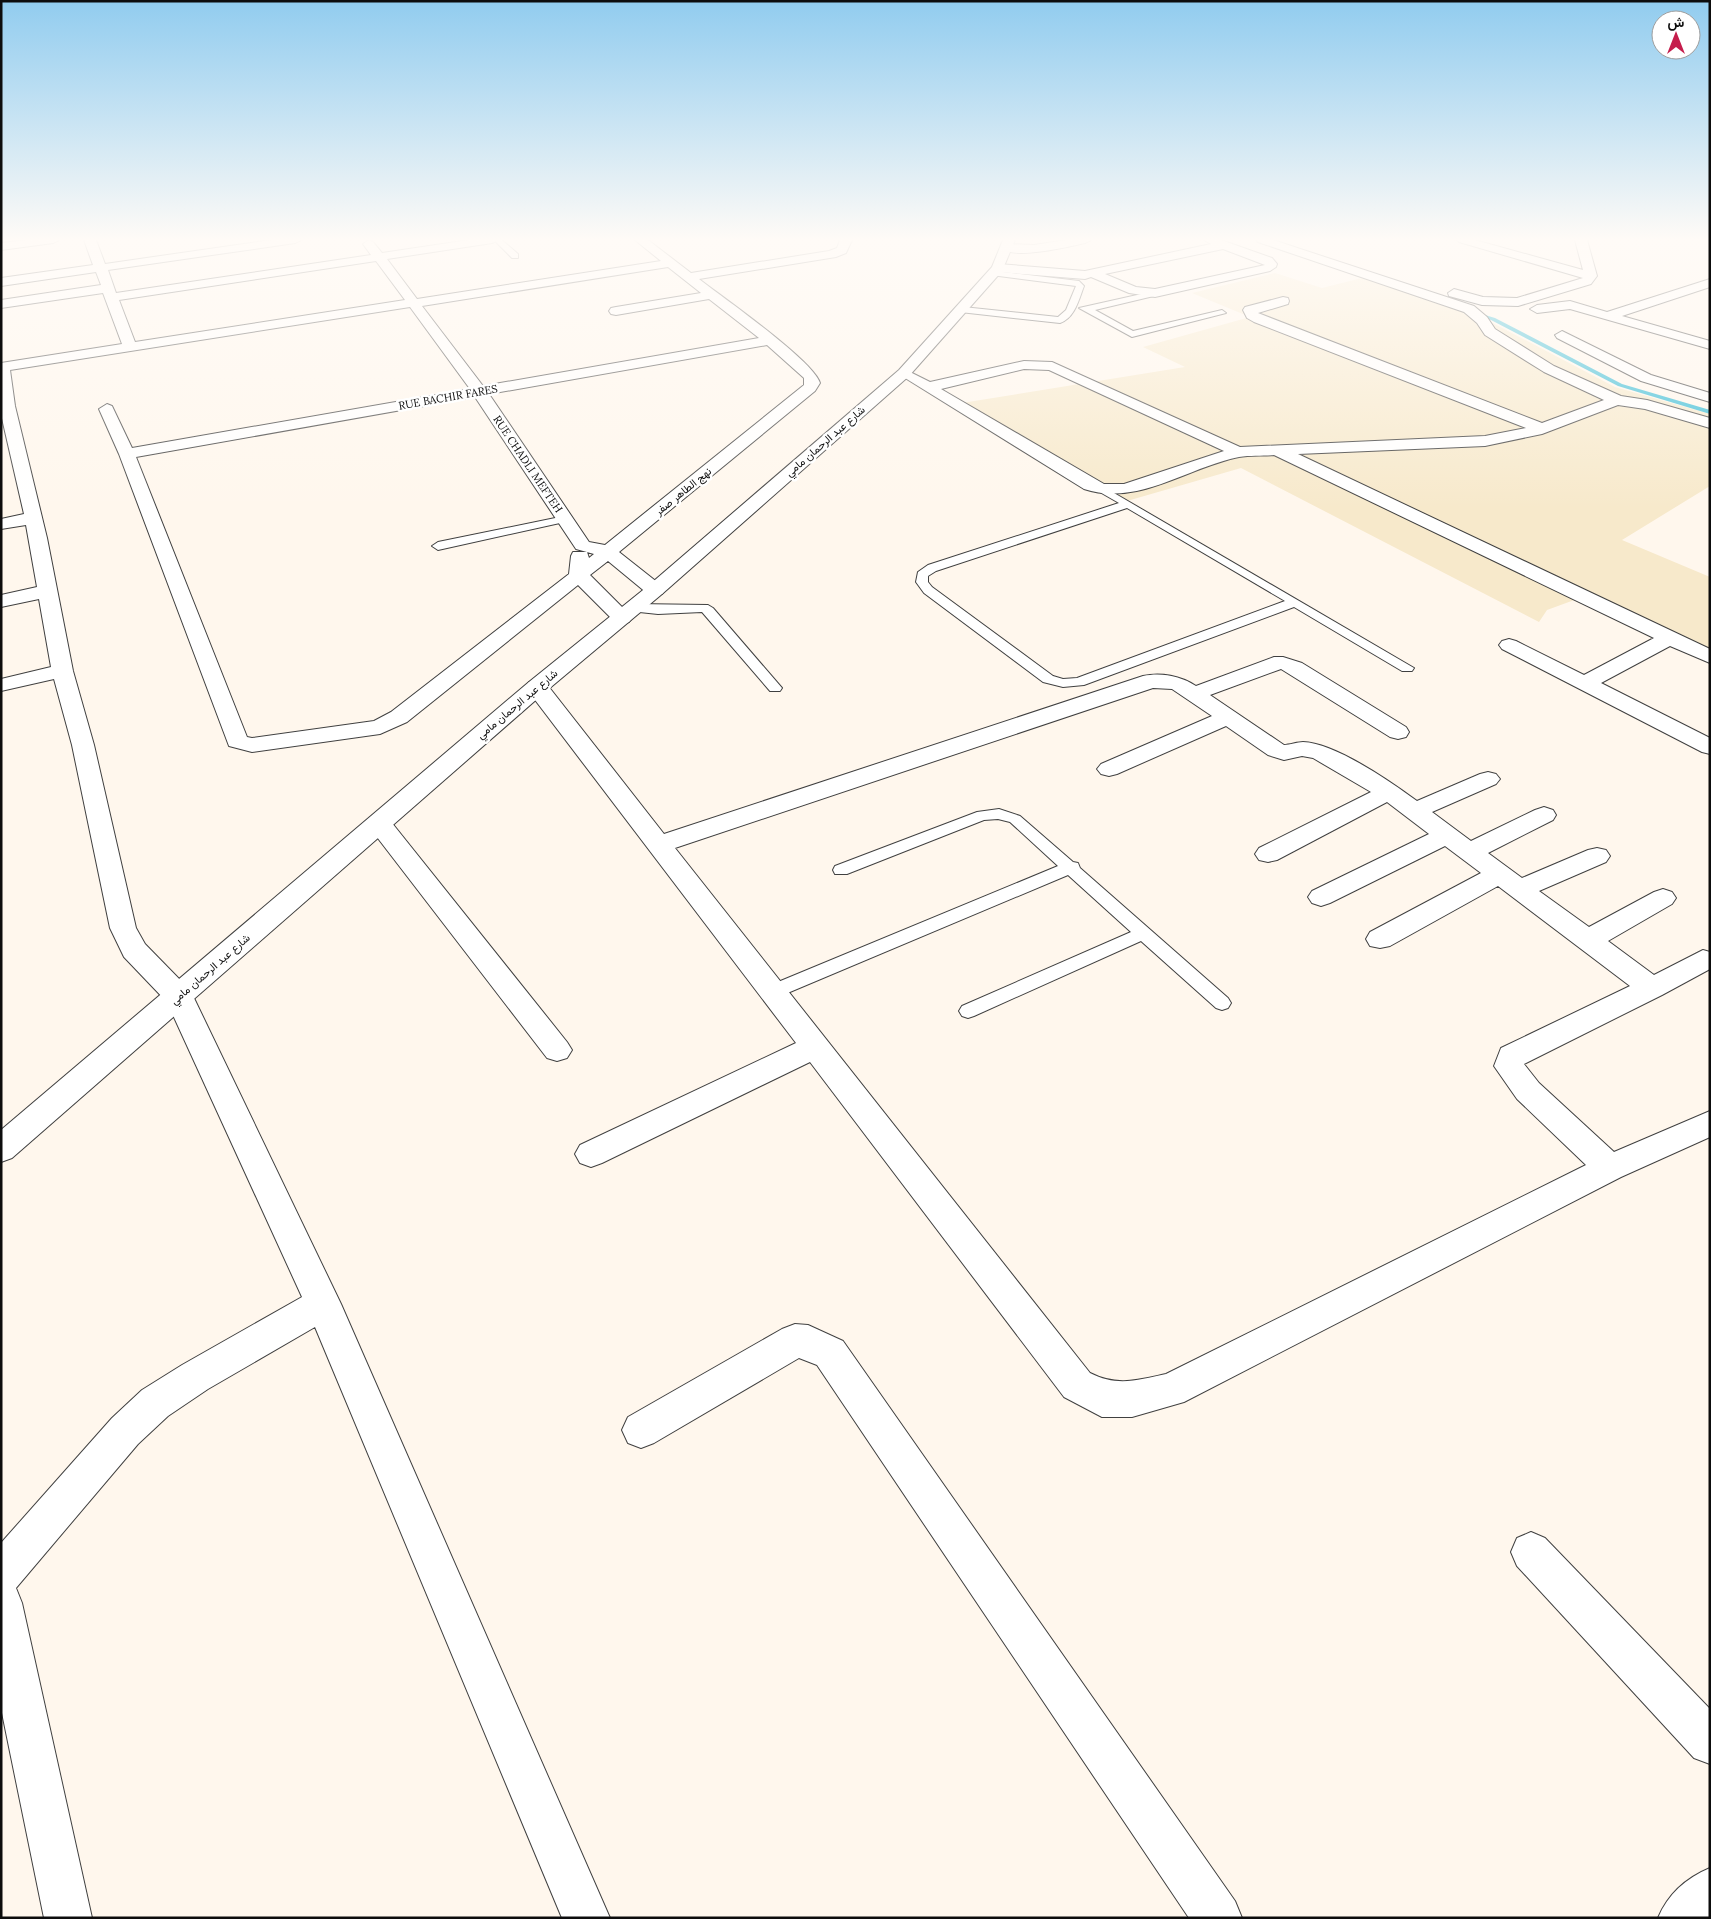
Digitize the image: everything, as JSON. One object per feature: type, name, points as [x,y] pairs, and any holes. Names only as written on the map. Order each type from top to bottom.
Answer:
[{"type":"street","points":[[124,330],[130,347]]},
{"type":"street","points":[[243,330],[2,367],[4,407],[33,518],[62,671],[83,745],[123,928],[134,950],[179,996],[323,1304],[586,1918]]},
{"type":"street","name":"RUE CHADLI MEFTEH","points":[[434,330],[479,391],[582,545]]},
{"type":"street","name":"نهج الطاهر صفر","points":[[127,454],[237,741],[252,744],[370,729],[380,727],[399,717],[608,552],[810,388],[812,383],[811,376],[756,330]]},
{"type":"street","name":"شارع عبد الرحمان مامي","points":[[1,1149],[537,687],[655,590],[904,373],[945,330]]},
{"type":"street","points":[[1286,330],[1542,429]]},
{"type":"street","points":[[1488,330],[1549,369],[1614,399],[1647,405],[1710,423]]},
{"type":"street","points":[[1659,330],[1710,345]]},
{"type":"street","points":[[1562,335],[1630,371],[1710,398]]},
{"type":"street","name":"RUE BACHIR FARES","points":[[127,454],[770,340]]},
{"type":"street","points":[[930,387],[1024,365],[1052,366],[1238,452]]},
{"type":"street","points":[[904,373],[1090,485],[1102,489],[1125,489],[1238,452],[1486,440],[1512,437],[1542,429],[1654,380]]},
{"type":"street","points":[[107,409],[127,454]]},
{"type":"street","points":[[1276,450],[1710,657]]},
{"type":"street","points":[[1,524],[33,518]]},
{"type":"street","points":[[628,613],[578,574],[582,545],[608,552],[655,590]]},
{"type":"street","points":[[1,601],[48,591]]},
{"type":"street","points":[[1585,683],[1669,638]]},
{"type":"street","points":[[1510,645],[1710,747]]},
{"type":"street","points":[[1194,694],[1274,663],[1283,663],[1295,668],[1398,732]]},
{"type":"street","points":[[1,685],[62,671]]},
{"type":"street","points":[[660,844],[1152,681],[1177,683],[1276,750],[1284,753],[1302,749],[1320,752],[1389,792],[1652,988]]},
{"type":"street","points":[[537,687],[1077,1385],[1102,1399],[1132,1399],[1171,1390],[1610,1168],[1710,1123]]},
{"type":"street","points":[[1109,769],[1229,717]]},
{"type":"street","points":[[1414,811],[1488,779]]},
{"type":"street","points":[[1268,854],[1389,792]]},
{"type":"street","points":[[1469,852],[1544,815]]},
{"type":"street","points":[[379,823],[557,1050]]},
{"type":"street","points":[[1322,896],[1447,835]]},
{"type":"street","points":[[1520,890],[1597,856]]},
{"type":"street","points":[[1380,939],[1499,874]]},
{"type":"street","points":[[1588,940],[1663,898]]},
{"type":"street","points":[[1610,1168],[1528,1092],[1509,1066],[1511,1056],[1652,988],[1703,960]]},
{"type":"street","points":[[591,1154],[814,1047]]},
{"type":"street","points":[[1,1574],[125,1432],[155,1403],[195,1377],[323,1304]]},
{"type":"street","points":[[641,1430],[795,1341],[808,1342],[830,1353],[1218,1918]]},
{"type":"street","points":[[1531,1552],[1710,1742]]},
{"type":"street","points":[[1,1603],[68,1918]]},
{"type":"street","points":[[1682,1918],[1710,1892]]},
{"type":"lane","points":[[1124,330],[1132,334],[1152,330]]},
{"type":"lane","points":[[1102,489],[1407,668]]},
{"type":"lane","points":[[1128,504],[932,568],[922,575],[922,582],[928,590],[1048,679],[1063,683],[1079,682],[1295,602]]},
{"type":"lane","points":[[438,546],[564,519]]},
{"type":"lane","points":[[628,613],[704,608],[709,611],[775,688]]},
{"type":"lane","points":[[841,870],[982,815],[999,814],[1016,819],[1072,867],[1222,1003]]},
{"type":"lane","points":[[772,992],[1072,867]]},
{"type":"lane","points":[[968,1011],[1143,933]]},
{"type":"shaded area","points":[[1205,330],[1505,330],[1615,387],[1710,414],[1710,486],[1622,540],[1710,577],[1710,653],[1588,595],[1547,610],[1539,622],[1241,468],[1127,501],[962,403],[1185,367],[1143,347]]},
{"type":"waterway","points":[[1513,330],[1620,385],[1710,412]]}]
